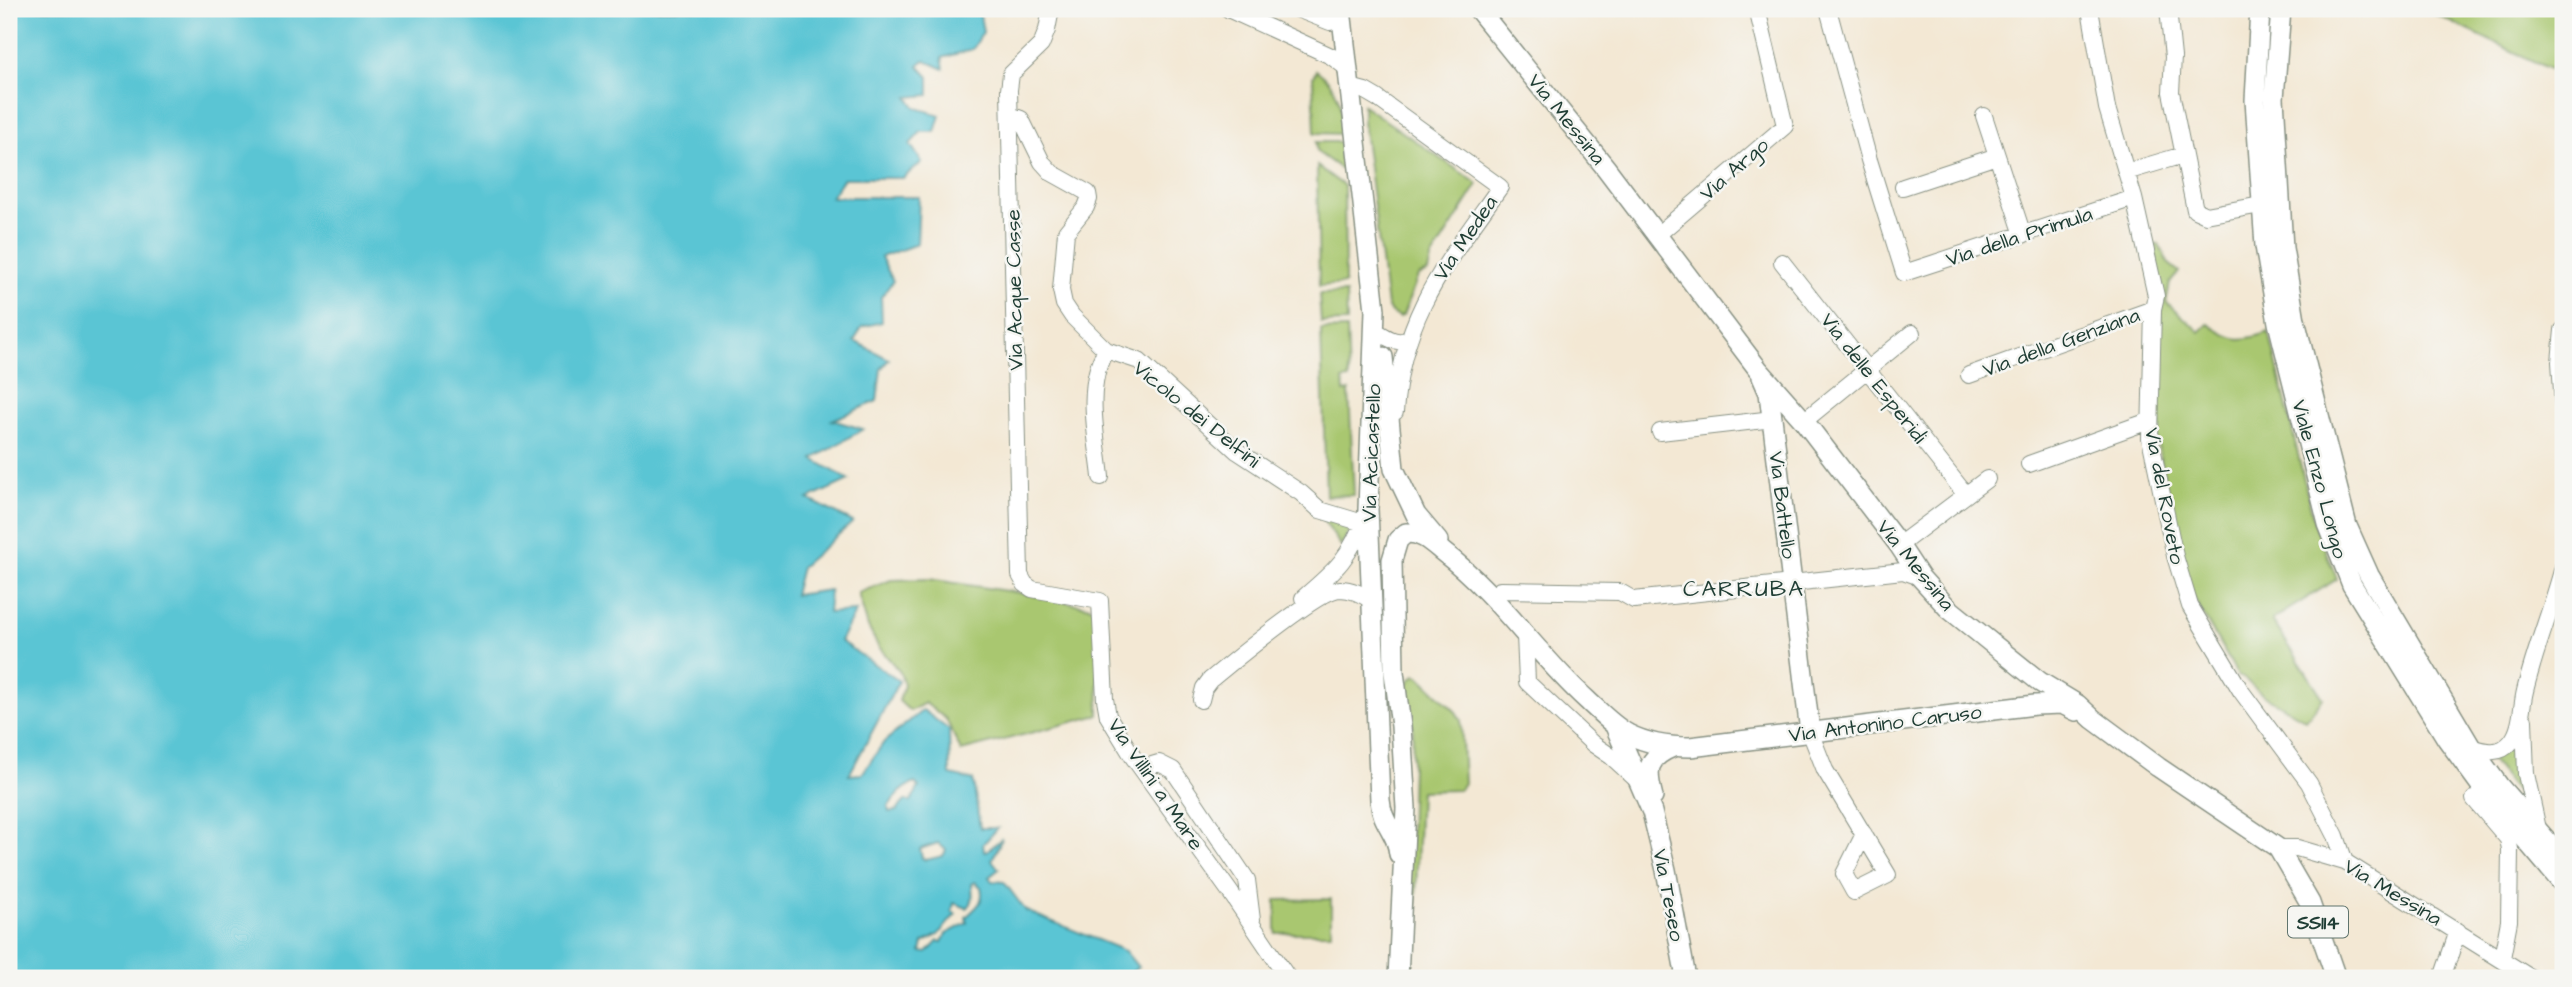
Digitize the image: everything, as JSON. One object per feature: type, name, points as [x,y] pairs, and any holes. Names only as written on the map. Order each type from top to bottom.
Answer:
[{"type":"main road","name":"Via Messina","points":[[1478,9],[1606,168],[1758,369],[1804,421],[1899,545],[1911,574],[1948,608],[2040,682],[2078,705],[2093,719],[2278,848]]},
{"type":"main road","name":"Viale Enzo Longo","points":[[2260,9],[2255,100],[2261,205],[2278,323],[2328,524],[2340,559],[2352,585],[2467,769],[2563,884]]},
{"type":"main road","name":"Viale Enzo Longo","points":[[2281,9],[2274,98],[2283,248],[2295,320],[2347,526],[2369,575],[2471,747],[2499,786],[2563,859]]},
{"type":"main road","name":"Via Acicastello","points":[[1341,12],[1376,310],[1365,516],[1378,765],[1383,820],[1397,840],[1402,893]]},
{"type":"main road","points":[[1376,310],[1381,334],[1394,469],[1416,515],[1454,561],[1493,598],[1564,679],[1615,726],[1644,741],[1673,747]]},
{"type":"main road","name":"Via Battello","points":[[1758,369],[1768,387],[1773,419],[1810,732]]},
{"type":"main road","name":"Via Acicastello","points":[[1398,978],[1406,808],[1393,636],[1392,560],[1396,545],[1406,533],[1417,534],[1454,561]]},
{"type":"main road","points":[[2035,705],[2048,695],[2040,682]]},
{"type":"main road","name":"Via Antonino Caruso","points":[[1673,747],[2035,705],[2067,705],[2093,719]]},
{"type":"main road","points":[[1615,726],[1652,812]]},
{"type":"main road","points":[[1652,812],[1653,797],[1648,779],[1651,763],[1658,753],[1673,747]]},
{"type":"main road","points":[[1383,820],[1393,824],[1399,817],[1402,758]]},
{"type":"main road","name":"Via Teseo","points":[[1652,812],[1686,978]]},
{"type":"main road","name":"SS114","points":[[2278,848],[2310,903],[2336,978]]},
{"type":"street","name":"Via Acque Casse","points":[[1025,584],[1020,575],[1009,90],[1011,74],[1041,45],[1051,9]]},
{"type":"street","points":[[1228,9],[1331,56],[1349,77]]},
{"type":"street","points":[[1297,9],[1331,22],[1341,12]]},
{"type":"street","name":"Via Argo","points":[[1656,236],[1785,126],[1757,9]]},
{"type":"street","name":"Via della Primula","points":[[1828,9],[1869,160],[1904,273],[2134,198]]},
{"type":"street","name":"Via del Roveto","points":[[2090,9],[2107,108],[2134,198],[2156,296],[2153,309],[2149,421],[2153,458],[2175,556],[2190,606],[2241,691],[2309,783],[2346,862]]},
{"type":"street","points":[[2168,9],[2173,57],[2171,92],[2195,210],[2201,214],[2261,205]]},
{"type":"street","name":"Via Medea","points":[[1349,77],[1500,187],[1435,279],[1407,340]]},
{"type":"street","name":"Vicolo dei Delfini","points":[[1010,115],[1021,119],[1042,162],[1052,173],[1087,193],[1089,199],[1086,207],[1066,232],[1061,290],[1064,304],[1072,316],[1106,351],[1139,361],[1237,452],[1301,493],[1320,510],[1365,516]]},
{"type":"street","points":[[1984,116],[2023,235]]},
{"type":"street","points":[[2126,172],[2183,155]]},
{"type":"street","points":[[1903,187],[1997,156]]},
{"type":"street","name":"Via delle Esperidi","points":[[1782,262],[1966,495]]},
{"type":"street","name":"Via della Genziana","points":[[1969,375],[2153,309]]},
{"type":"street","points":[[2563,330],[2560,362],[2563,406]]},
{"type":"street","points":[[1804,421],[1912,333]]},
{"type":"street","points":[[1381,334],[1392,341],[1407,340]]},
{"type":"street","points":[[1392,453],[1397,385],[1407,340]]},
{"type":"street","points":[[1101,477],[1094,411],[1099,369],[1106,351]]},
{"type":"street","points":[[1660,432],[1773,419]]},
{"type":"street","points":[[2028,464],[2149,421]]},
{"type":"street","points":[[1899,545],[1987,479]]},
{"type":"street","points":[[1278,625],[1296,604],[1350,553],[1365,516]]},
{"type":"street","points":[[2471,747],[2492,752],[2509,745],[2518,727],[2524,691],[2563,567]]},
{"type":"street","points":[[1493,598],[1500,590],[1592,591],[1620,592],[1634,600],[1911,574]]},
{"type":"street","name":"Via Villini a Mare","points":[[1025,584],[1044,591],[1100,601],[1108,716],[1288,978]]},
{"type":"street","points":[[1201,700],[1204,688],[1210,680],[1278,625],[1334,590],[1357,592],[1371,600]]},
{"type":"street","points":[[1525,635],[1527,682],[1593,744],[1637,779]]},
{"type":"street","points":[[2524,691],[2526,774],[2539,832]]},
{"type":"street","name":"Via Battello","points":[[1810,732],[1825,770],[1864,834],[1888,875],[1854,892],[1844,874],[1864,834]]},
{"type":"street","points":[[1142,768],[1159,763],[1173,770],[1247,880],[1252,926]]},
{"type":"street","points":[[2474,799],[2508,839],[2510,849],[2509,921],[2502,958]]},
{"type":"street","name":"Via Messina","points":[[2278,848],[2297,848],[2346,862],[2531,978]]},
{"type":"street","points":[[2442,978],[2458,931]]},
{"type":"green space","points":[[2424,9],[2563,9],[2563,64],[2558,73]]},
{"type":"green space","points":[[1316,70],[1335,90],[1342,134],[1315,133],[1313,77]]},
{"type":"green space","points":[[1363,105],[1478,184],[1431,259],[1428,272],[1418,276],[1400,317],[1391,313],[1387,306]]},
{"type":"green space","points":[[1316,142],[1343,142],[1344,171],[1317,152]]},
{"type":"green space","points":[[1317,166],[1344,186],[1345,284],[1319,286]]},
{"type":"green space","points":[[2159,244],[2168,263],[2179,272],[2170,283],[2166,302],[2200,332],[2208,324],[2231,337],[2243,339],[2269,332],[2314,522],[2337,579],[2272,620],[2323,698],[2306,720],[2263,695],[2239,677],[2193,597],[2180,555],[2154,427],[2160,426],[2159,420],[2154,420],[2162,298],[2154,246]]},
{"type":"green space","points":[[1346,293],[1347,322],[1321,323],[1319,294]]},
{"type":"green space","points":[[1347,329],[1349,379],[1343,380],[1344,392],[1349,391],[1354,495],[1326,496],[1321,330]]},
{"type":"green space","points":[[1322,518],[1352,526],[1341,546]]},
{"type":"green space","points":[[929,579],[1097,608],[1099,715],[961,751],[946,719],[925,703],[910,711],[899,701],[904,685],[900,672],[878,646],[868,627],[858,593],[891,580]]},
{"type":"green space","points":[[1415,675],[1456,712],[1461,720],[1464,783],[1459,790],[1420,791],[1414,946],[1407,952],[1413,728],[1406,684]]},
{"type":"green space","points":[[2518,741],[2526,803],[2487,756]]},
{"type":"green space","points":[[1331,899],[1331,933],[1276,933],[1276,900]]},
{"type":"water","points":[[9,9],[979,9],[983,32],[973,49],[942,58],[944,69],[924,60],[918,65],[929,77],[929,95],[908,97],[916,108],[940,115],[935,132],[921,132],[910,144],[922,162],[903,178],[844,178],[831,197],[919,197],[917,244],[881,257],[893,281],[881,297],[882,322],[862,327],[854,341],[889,359],[881,369],[877,401],[832,420],[863,429],[813,459],[849,480],[808,499],[853,522],[801,567],[794,595],[830,590],[828,613],[856,611],[840,641],[899,681],[849,775],[862,774],[884,742],[923,710],[949,730],[950,775],[973,780],[980,828],[998,828],[983,844],[986,852],[1002,838],[992,860],[999,869],[989,877],[992,881],[1004,882],[1026,911],[1125,951],[1138,967],[1125,978],[9,978]],"holes":[[[915,783],[919,787],[911,801],[905,801],[896,811],[889,812],[888,807],[896,796]],[[938,843],[946,850],[943,856],[926,860],[922,858],[920,849]],[[975,882],[981,887],[982,897],[966,917],[967,923],[946,934],[942,942],[938,941],[927,953],[921,952],[923,943],[938,935],[956,914],[952,911],[954,903],[967,908],[970,906],[972,884]]]},
{"type":"railway","points":[[2016,9],[2019,12]]},
{"type":"district","name":"CARRUBA","points":[[1744,588]]}]
